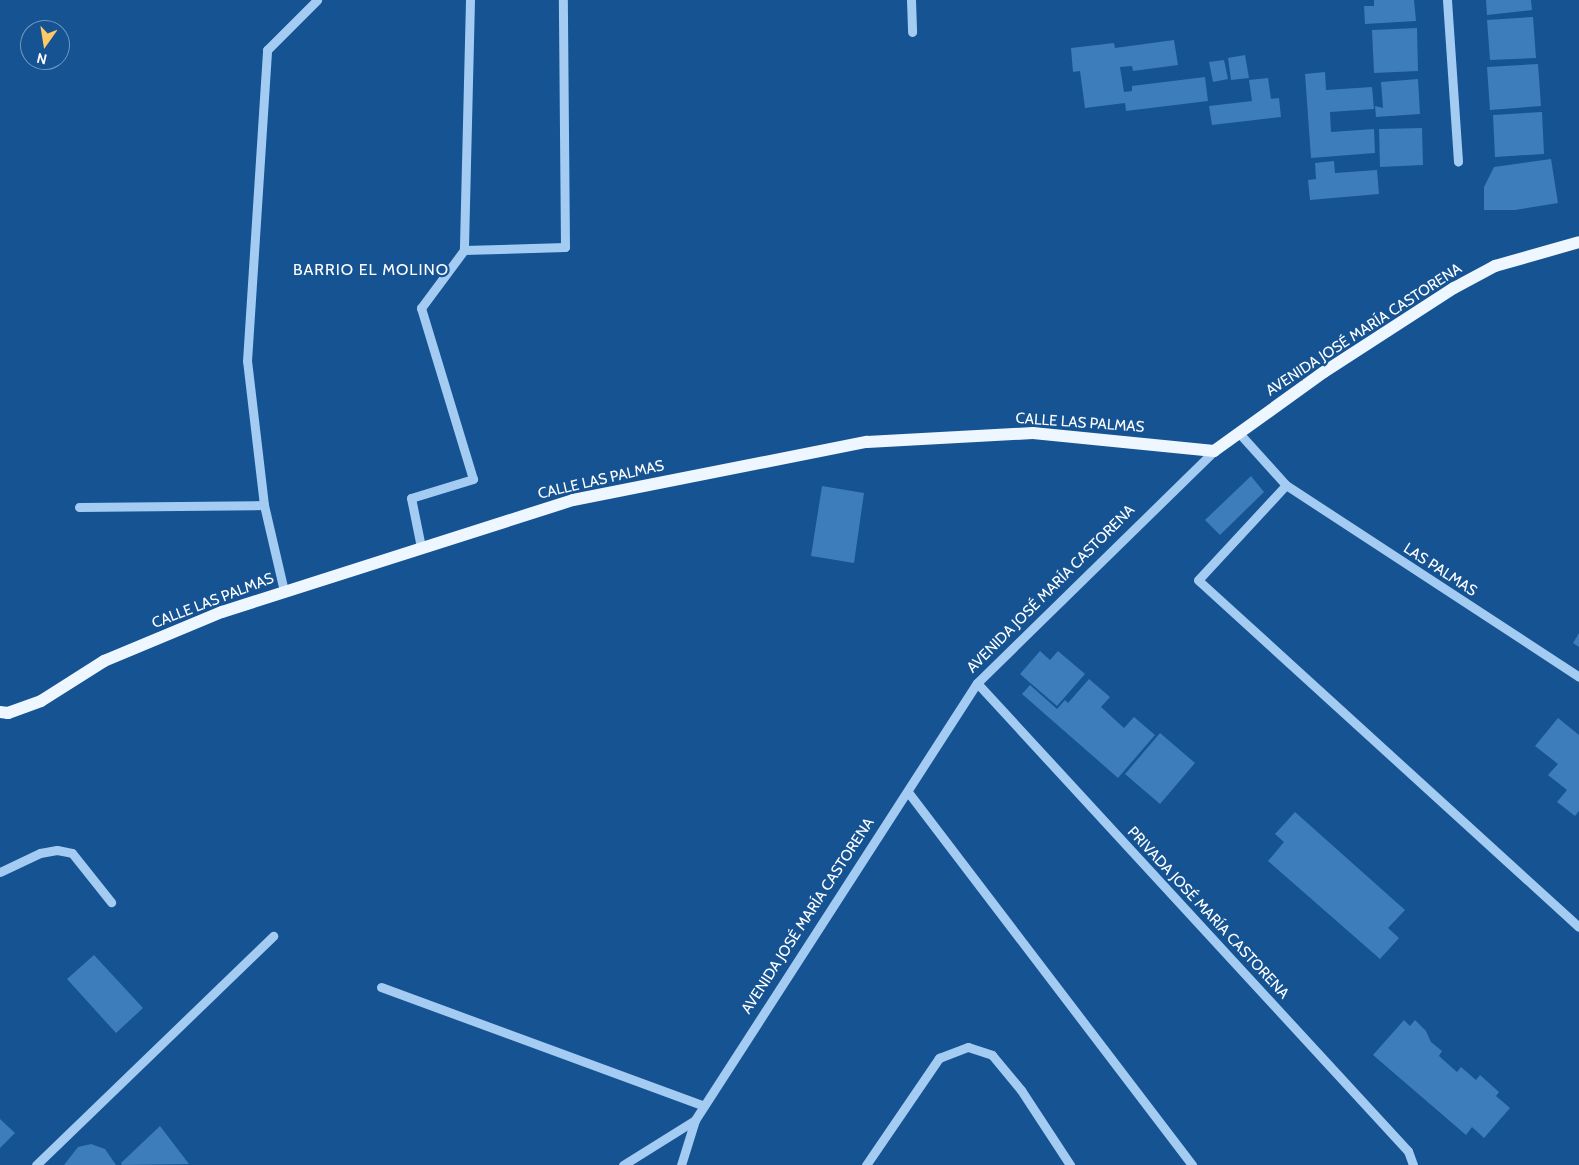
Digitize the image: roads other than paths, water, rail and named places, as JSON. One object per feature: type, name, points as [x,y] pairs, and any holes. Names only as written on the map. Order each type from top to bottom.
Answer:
[{"type":"main road","name":"AVENIDA JOSÉ MARÍA CASTORENA","points":[[1214,451],[1324,372],[1454,288],[1495,266],[1579,242]]},
{"type":"main road","name":"CALLE LAS PALMAS","points":[[0,712],[8,713],[41,701],[104,662],[222,612],[573,500],[868,442],[1032,433],[1214,451]]},
{"type":"street","points":[[284,591],[264,505],[247,362],[268,50],[317,0]]},
{"type":"street","points":[[421,547],[410,498],[473,479],[421,308],[464,250],[470,0]]},
{"type":"street","points":[[464,250],[565,248],[563,0]]},
{"type":"street","points":[[911,0],[912,32]]},
{"type":"street","points":[[1447,0],[1458,162]]},
{"type":"street","name":"LAS PALMAS","points":[[1239,433],[1286,485],[1579,677]]},
{"type":"street","name":"AVENIDA JOSÉ MARÍA CASTORENA","points":[[695,1120],[977,684],[1214,451]]},
{"type":"street","points":[[1286,485],[1198,580],[1579,927]]},
{"type":"street","points":[[79,507],[264,505]]},
{"type":"street","name":"PRIVADA JOSÉ MARÍA CASTORENA","points":[[977,684],[1408,1151],[1413,1165]]},
{"type":"street","points":[[908,792],[1192,1165]]},
{"type":"street","points":[[0,872],[40,853],[65,851],[72,853],[111,902]]},
{"type":"street","points":[[36,1165],[273,936]]},
{"type":"street","points":[[381,987],[704,1106]]},
{"type":"street","points":[[866,1165],[939,1058],[968,1047],[992,1055],[1022,1090],[1070,1165]]},
{"type":"street","points":[[624,1165],[695,1120]]},
{"type":"street","points":[[681,1165],[695,1120]]},
{"type":"district","name":"BARRIO EL MOLINO","points":[[371,270]]}]
